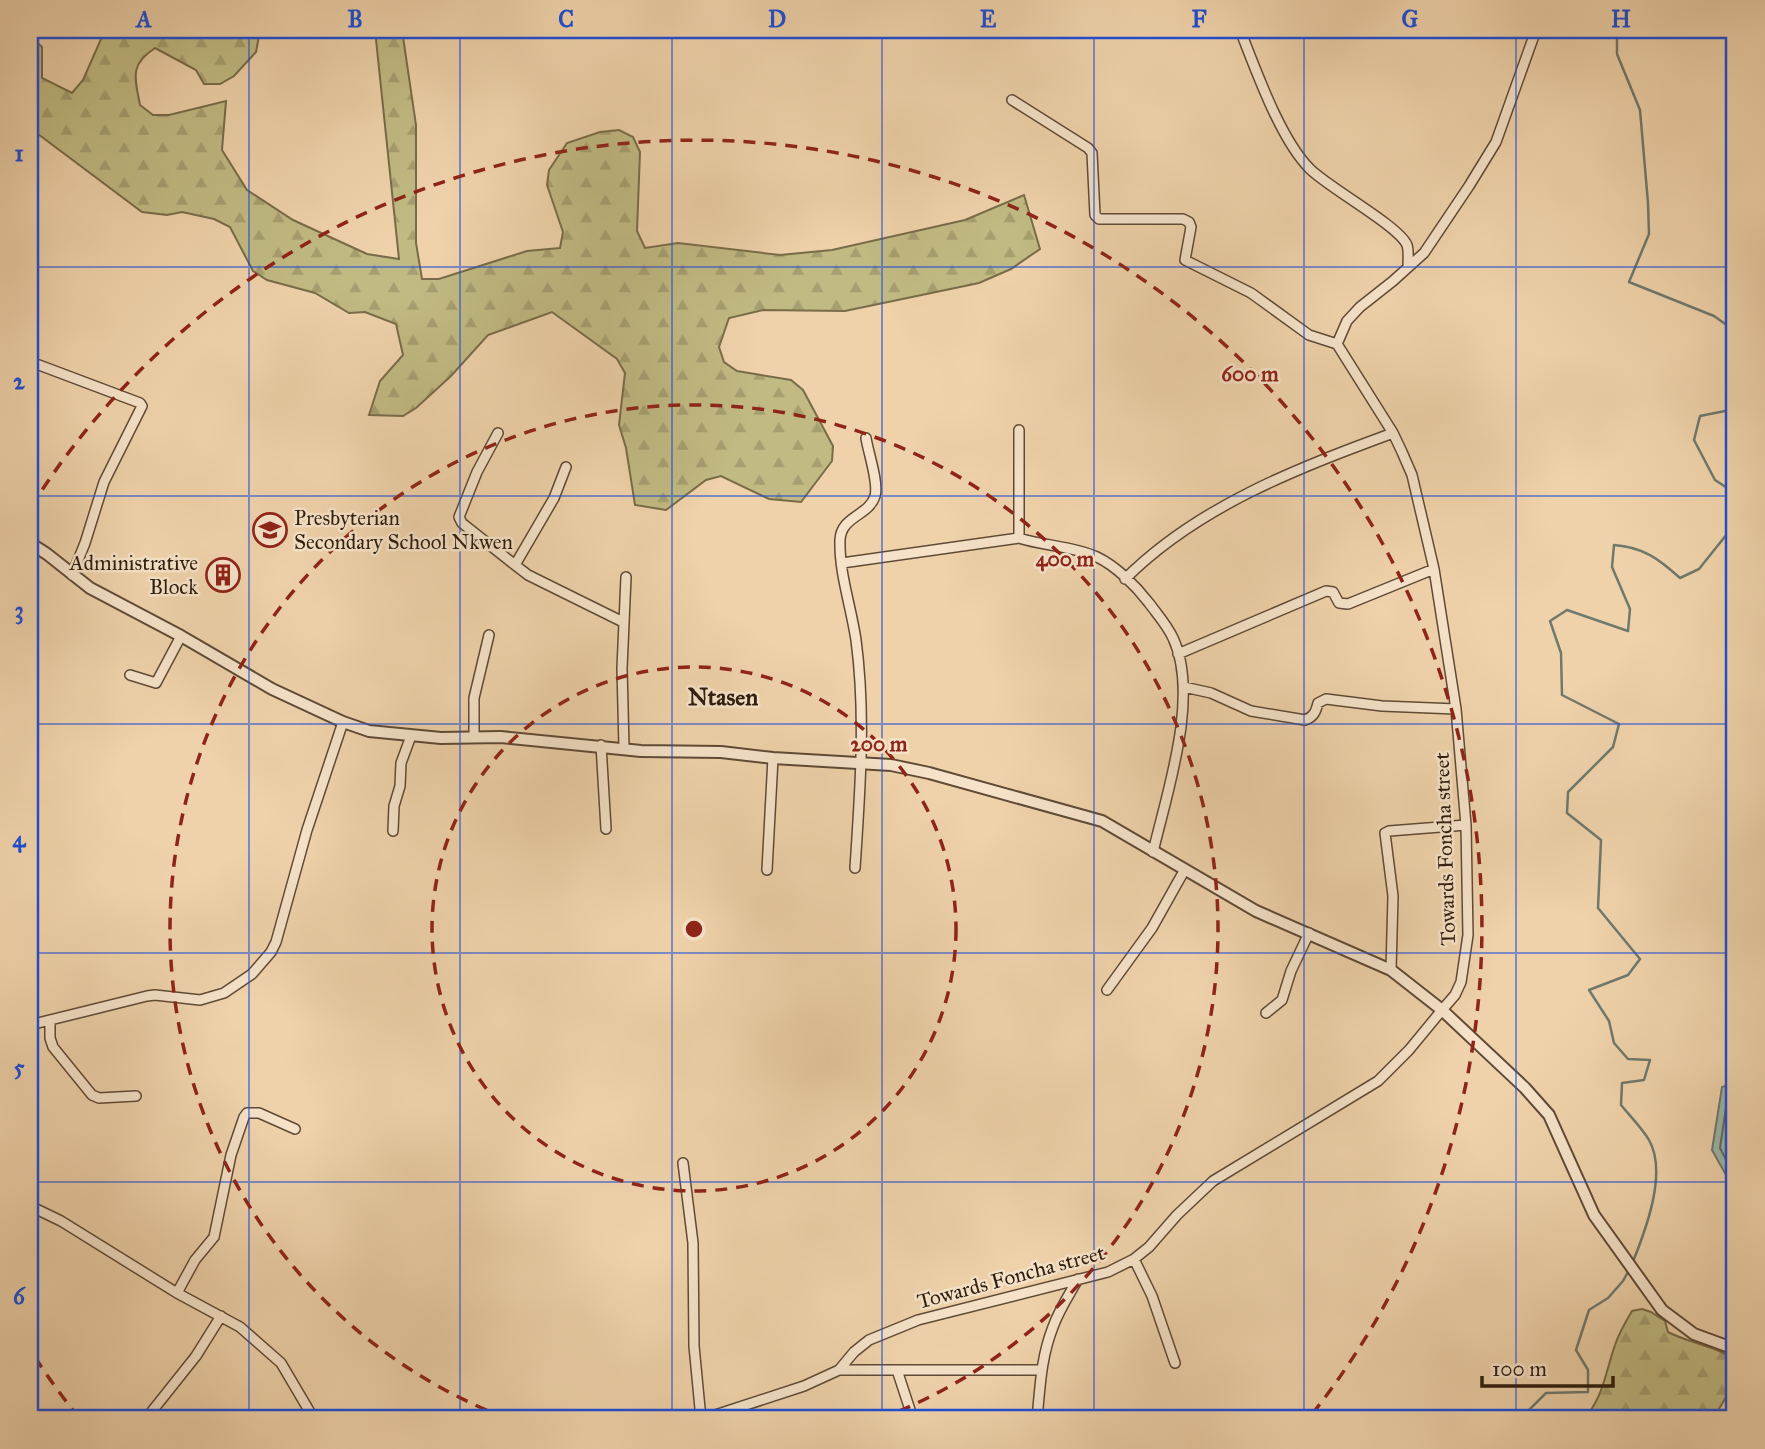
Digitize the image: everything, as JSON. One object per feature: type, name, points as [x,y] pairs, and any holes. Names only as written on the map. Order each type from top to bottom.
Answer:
[{"type":"street","points":[[1240,30],[1271,103],[1300,157],[1325,181],[1397,232],[1408,247],[1408,267]]},
{"type":"street","points":[[1012,100],[1092,153],[1095,215],[1099,219],[1183,219],[1189,222],[1191,227],[1184,257],[1190,264],[1251,293],[1309,335],[1337,345],[1347,321],[1423,253],[1437,236],[1496,142],[1536,30]]},
{"type":"street","name":"Towards Foncha street","points":[[702,1419],[804,1386],[839,1370],[854,1352],[869,1340],[896,1328],[918,1320],[1108,1272],[1134,1259],[1213,1181],[1378,1081],[1409,1050],[1458,989],[1468,935],[1466,825],[1456,709],[1434,569],[1412,475],[1393,433],[1337,345]]},
{"type":"street","points":[[30,364],[39,365],[142,406],[104,482],[72,575]]},
{"type":"street","points":[[1019,429],[1019,538]]},
{"type":"street","points":[[498,433],[477,472],[459,517],[462,523],[528,575],[624,622]]},
{"type":"street","points":[[1125,579],[1149,555],[1246,493],[1325,458],[1393,433]]},
{"type":"street","points":[[855,868],[863,764],[856,640],[842,563],[842,529],[871,503],[875,496],[876,487],[866,438]]},
{"type":"street","points":[[515,565],[554,498],[566,467]]},
{"type":"street","points":[[842,563],[1019,538],[1098,558],[1142,594],[1166,625],[1178,654],[1184,687],[1172,771],[1153,852]]},
{"type":"street","points":[[30,544],[90,588],[181,636],[272,689],[369,731],[411,736],[501,737],[624,748],[721,752],[891,765],[1090,817],[1115,828],[1256,911],[1391,970],[1442,1010],[1525,1087],[1549,1115],[1594,1215],[1662,1310],[1694,1335],[1735,1349]]},
{"type":"street","points":[[1178,654],[1326,591],[1333,592],[1339,603],[1348,604],[1434,569]]},
{"type":"street","points":[[624,748],[626,577]]},
{"type":"street","points":[[474,737],[474,698],[489,635]]},
{"type":"street","points":[[130,675],[156,683],[181,636]]},
{"type":"street","points":[[1184,687],[1211,692],[1251,710],[1305,720],[1311,718],[1321,700],[1326,699],[1382,706],[1456,709]]},
{"type":"street","points":[[30,1025],[155,995],[185,1000],[211,998],[224,993],[252,974],[276,942],[307,830],[343,722]]},
{"type":"street","points":[[393,831],[401,763],[411,736]]},
{"type":"street","points":[[601,745],[606,829]]},
{"type":"street","points":[[767,870],[773,758]]},
{"type":"street","points":[[1391,970],[1393,896],[1385,833],[1466,825]]},
{"type":"street","points":[[1107,990],[1152,928],[1184,871]]},
{"type":"street","points":[[1732,979],[1735,879]]},
{"type":"street","points":[[1266,1013],[1282,1000],[1291,971],[1309,933]]},
{"type":"street","points":[[50,1020],[53,1047],[92,1095],[99,1098],[136,1096]]},
{"type":"street","points":[[177,1293],[195,1260],[214,1237],[231,1155],[244,1117],[247,1113],[259,1113],[295,1129]]},
{"type":"street","points":[[683,1163],[693,1243],[694,1346],[702,1419]]},
{"type":"street","points":[[30,1206],[61,1221],[177,1293],[240,1327],[281,1363],[314,1419]]},
{"type":"street","points":[[1134,1259],[1152,1296],[1175,1363]]},
{"type":"street","points":[[1037,1419],[1042,1370],[1052,1328],[1078,1279]]},
{"type":"street","points":[[149,1415],[196,1356],[221,1316]]},
{"type":"street","points":[[839,1370],[1042,1370]]},
{"type":"street","points":[[897,1370],[913,1419]]},
{"type":"green space","points":[[105,30],[254,30],[259,36],[256,52],[234,76],[220,84],[204,84],[196,70],[155,48],[141,60],[136,73],[140,105],[153,115],[169,115],[226,101],[222,150],[247,190],[293,220],[367,254],[399,259],[375,30],[402,30],[416,125],[416,243],[422,279],[439,279],[527,251],[560,248],[563,232],[547,185],[549,170],[567,143],[600,132],[619,130],[633,137],[640,152],[637,231],[645,248],[678,243],[780,255],[832,250],[965,220],[1024,195],[1040,249],[1011,269],[979,283],[845,311],[763,310],[729,318],[719,347],[724,362],[737,371],[791,380],[803,390],[833,446],[832,461],[801,502],[769,499],[721,476],[706,480],[666,510],[635,505],[626,448],[619,425],[625,373],[617,359],[552,312],[488,335],[451,376],[416,408],[403,416],[369,415],[380,381],[403,355],[396,324],[365,312],[349,313],[315,293],[267,280],[253,271],[230,227],[214,219],[182,212],[167,215],[142,212],[30,128],[30,36],[42,47],[42,78],[72,93],[83,80]]},
{"type":"green space","points":[[1642,1309],[1665,1321],[1668,1332],[1735,1359],[1735,1382],[1713,1419],[1583,1419],[1600,1394],[1623,1327],[1632,1311]]},
{"type":"water","points":[[1735,1083],[1735,1191],[1712,1150],[1722,1087]]},
{"type":"waterway","points":[[1617,30],[1617,54],[1640,110],[1648,203],[1649,234],[1629,282],[1714,316],[1735,331]]},
{"type":"waterway","points":[[1735,409],[1700,416],[1694,440],[1715,480],[1735,493]]},
{"type":"waterway","points":[[1632,1264],[1652,1202],[1656,1169],[1649,1140],[1621,1105],[1622,1083],[1644,1080],[1650,1060],[1628,1059],[1614,1043],[1609,1021],[1589,990],[1628,975],[1640,959],[1598,908],[1601,840],[1567,813],[1568,792],[1613,747],[1619,724],[1562,695],[1561,653],[1550,621],[1567,610],[1628,631],[1630,609],[1612,567],[1614,545],[1634,548],[1650,555],[1680,578],[1699,569],[1735,524]]},
{"type":"waterway","points":[[1520,1419],[1546,1393],[1588,1392],[1588,1370],[1576,1350],[1589,1310],[1608,1298],[1629,1270]]},
{"type":"place","name":"Presbyterian Secondary School Nkwen","points":[[270,530]]},
{"type":"place","name":"Administrative Block","points":[[223,575]]},
{"type":"district","name":"Ntasen","points":[[723,697]]}]
